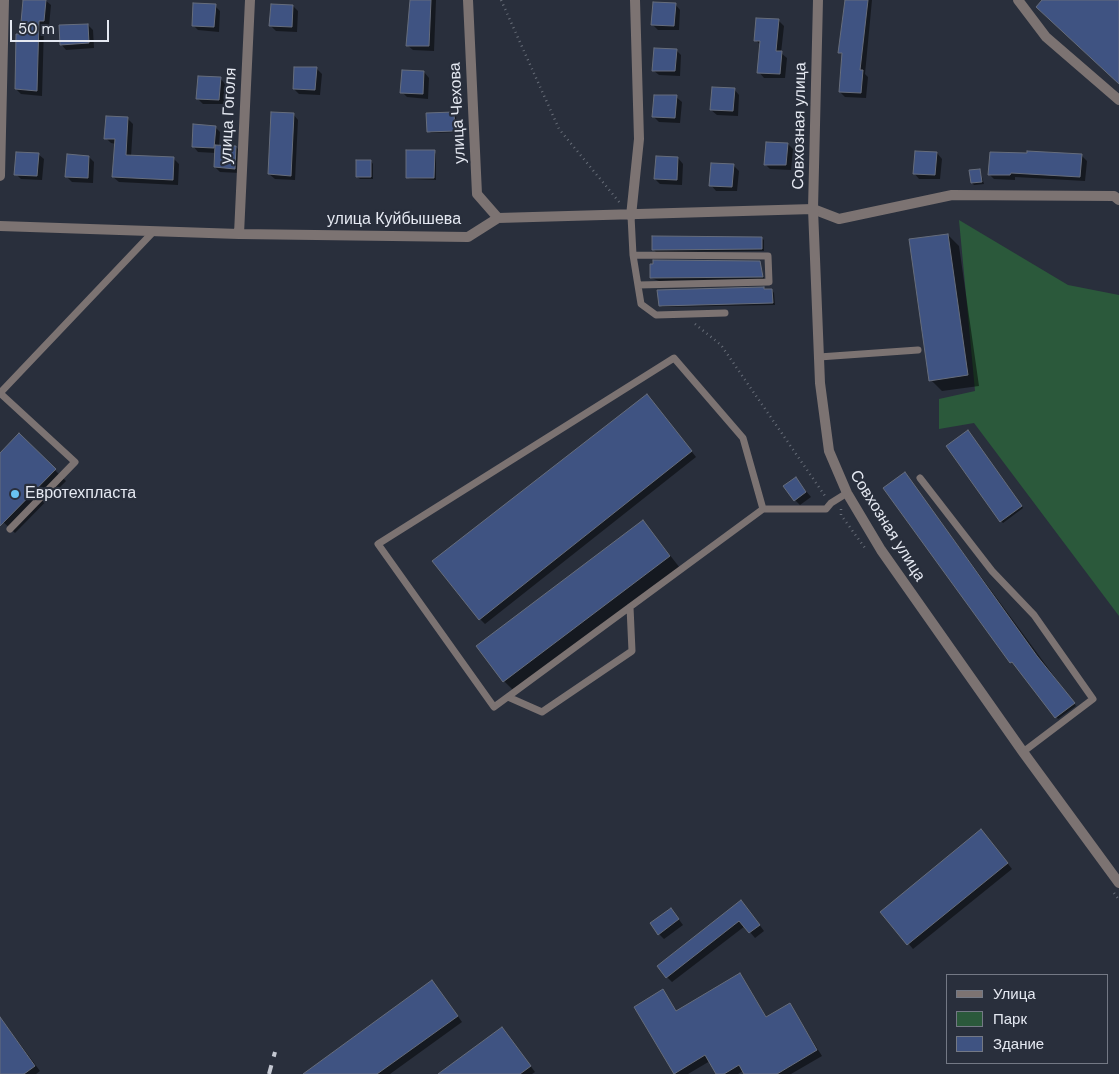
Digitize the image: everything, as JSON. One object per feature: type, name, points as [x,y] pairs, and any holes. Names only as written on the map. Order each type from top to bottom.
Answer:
[{"type":"street","points":[[0,176],[4,0]]},
{"type":"street","name":"улица Гоголя","points":[[239,234],[250,0]]},
{"type":"street","name":"улица Чехова","points":[[468,0],[478,194],[498,218]]},
{"type":"street","points":[[631,216],[639,139],[635,0]]},
{"type":"street","name":"Совхозная улица","points":[[818,0],[813,209],[819,357],[824,425],[829,451],[847,493],[881,550],[1023,752],[1119,883]]},
{"type":"street","points":[[1018,0],[1046,37],[1119,100]]},
{"type":"street","points":[[498,218],[631,216],[813,209],[839,218],[952,195],[1114,196],[1119,200]]},
{"type":"street","name":"улица Куйбышева","points":[[0,226],[239,234],[468,237],[498,218]]},
{"type":"lane","points":[[631,216],[633,255],[641,304],[656,315],[726,313]]},
{"type":"lane","points":[[10,529],[75,462],[0,393],[154,232]]},
{"type":"lane","points":[[633,255],[768,256],[769,282],[638,285]]},
{"type":"lane","points":[[819,357],[918,350]]},
{"type":"lane","points":[[763,510],[743,438],[674,358],[378,544],[494,707],[763,510],[826,510],[831,503],[847,493]]},
{"type":"lane","points":[[920,478],[992,571],[1034,615],[1094,699],[1023,752]]},
{"type":"lane","points":[[508,697],[542,712],[632,651],[630,607]]},
{"type":"path","points":[[501,0],[559,129],[631,216]]},
{"type":"path","points":[[682,313],[721,345],[831,503]]},
{"type":"green space","points":[[959,220],[1068,285],[1119,295],[1119,616],[974,423],[939,429],[939,399],[975,391]]},
{"type":"building","points":[[23,0],[46,0],[44,21],[39,21],[37,91],[15,89],[16,34],[20,34]]},
{"type":"building","points":[[410,0],[431,0],[429,46],[406,46]]},
{"type":"building","points":[[845,0],[868,0],[860,70],[863,70],[861,93],[839,92],[842,53],[838,53]]},
{"type":"building","points":[[1042,0],[1119,0],[1119,84],[1036,7]]},
{"type":"building","points":[[653,2],[676,3],[674,26],[651,25]]},
{"type":"building","points":[[193,3],[216,4],[214,27],[192,26]]},
{"type":"building","points":[[271,4],[293,5],[292,27],[269,26]]},
{"type":"building","points":[[756,18],[779,19],[776,51],[782,51],[780,74],[757,73],[760,41],[754,41]]},
{"type":"building","points":[[88,24],[89,43],[60,45],[59,25]]},
{"type":"building","points":[[654,48],[677,49],[675,71],[652,71]]},
{"type":"building","points":[[294,67],[317,67],[315,90],[293,89]]},
{"type":"building","points":[[402,70],[424,71],[423,94],[400,93]]},
{"type":"building","points":[[198,76],[221,77],[219,100],[196,99]]},
{"type":"building","points":[[712,87],[735,88],[733,111],[710,110]]},
{"type":"building","points":[[654,95],[677,95],[675,118],[652,117]]},
{"type":"building","points":[[271,112],[294,113],[291,176],[268,174]]},
{"type":"building","points":[[454,112],[455,131],[427,132],[426,113]]},
{"type":"building","points":[[106,116],[128,117],[126,155],[174,157],[173,180],[112,177],[115,139],[104,139]]},
{"type":"building","points":[[193,124],[216,126],[214,148],[192,147]]},
{"type":"building","points":[[766,142],[788,143],[786,165],[764,165]]},
{"type":"building","points":[[215,145],[236,146],[235,169],[214,167]]},
{"type":"building","points":[[406,150],[435,150],[434,178],[406,178]]},
{"type":"building","points":[[915,151],[937,152],[935,175],[913,174]]},
{"type":"building","points":[[1027,151],[1082,154],[1080,177],[1011,173],[1010,175],[988,175],[990,152],[1027,153]]},
{"type":"building","points":[[16,152],[39,153],[37,176],[14,175]]},
{"type":"building","points":[[67,154],[89,156],[88,178],[65,177]]},
{"type":"building","points":[[656,156],[678,157],[677,180],[654,179]]},
{"type":"building","points":[[356,160],[371,160],[371,177],[356,177]]},
{"type":"building","points":[[711,163],[734,164],[732,187],[709,186]]},
{"type":"building","points":[[980,169],[982,182],[971,183],[969,170]]},
{"type":"building","points":[[948,234],[968,375],[929,381],[909,239]]},
{"type":"building","points":[[652,236],[762,237],[762,249],[652,250]]},
{"type":"building","points":[[653,260],[760,261],[763,277],[650,278],[650,264],[653,264]]},
{"type":"building","points":[[764,287],[764,289],[772,289],[773,303],[659,306],[657,290]]},
{"type":"building","points":[[647,394],[692,451],[479,620],[432,561]]},
{"type":"building","points":[[968,430],[1022,506],[1000,522],[946,446]]},
{"type":"building","name":"Евротехпласта","points":[[19,433],[56,469],[0,526],[0,453]]},
{"type":"building","points":[[905,472],[1037,656],[1075,703],[1055,718],[1012,662],[1010,663],[883,488]]},
{"type":"building","points":[[796,477],[806,492],[794,501],[783,486]]},
{"type":"building","points":[[643,520],[670,556],[503,682],[476,646]]},
{"type":"building","points":[[981,829],[1008,863],[907,945],[880,912]]},
{"type":"building","points":[[741,900],[760,925],[749,933],[739,921],[666,978],[657,966]]},
{"type":"building","points":[[671,908],[679,919],[658,935],[650,923]]},
{"type":"building","points":[[740,973],[766,1017],[790,1003],[817,1050],[777,1074],[744,1074],[739,1065],[724,1074],[716,1074],[705,1055],[674,1074],[634,1007],[663,989],[676,1011]]},
{"type":"building","points":[[432,980],[458,1016],[377,1074],[303,1074]]},
{"type":"building","points":[[0,1017],[35,1066],[24,1074],[0,1074]]},
{"type":"building","points":[[502,1027],[531,1066],[520,1074],[438,1074]]},
{"type":"railway","points":[[269,1074],[275,1052]]},
{"type":"place","name":"Евротехпласта","points":[[15,494]]}]
